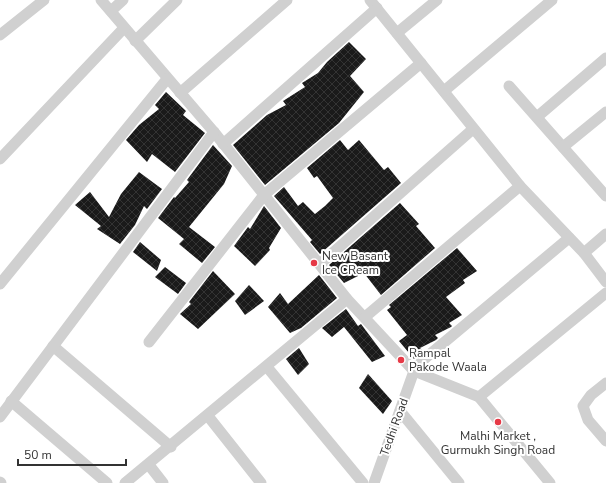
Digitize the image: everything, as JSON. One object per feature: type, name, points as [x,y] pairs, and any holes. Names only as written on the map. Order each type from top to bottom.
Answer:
[{"type":"street","points":[[0,35],[44,0]]},
{"type":"street","points":[[101,0],[167,79],[214,132],[347,300],[365,317],[414,371],[479,397],[550,483]]},
{"type":"street","points":[[110,11],[123,0]]},
{"type":"street","points":[[135,41],[177,0]]},
{"type":"street","points":[[180,93],[287,0]]},
{"type":"street","points":[[397,33],[437,0]]},
{"type":"street","points":[[444,91],[552,0]]},
{"type":"street","points":[[223,144],[373,4],[520,186],[584,253],[606,282]]},
{"type":"street","points":[[0,159],[124,28]]},
{"type":"street","points":[[537,117],[606,58]]},
{"type":"street","points":[[149,342],[264,195],[421,63]]},
{"type":"street","points":[[0,284],[31,243],[167,79]]},
{"type":"street","points":[[509,86],[606,196]]},
{"type":"street","points":[[563,147],[606,112]]},
{"type":"street","points":[[320,264],[473,129]]},
{"type":"street","points":[[0,417],[214,132]]},
{"type":"street","points":[[365,317],[520,186]]},
{"type":"street","points":[[584,253],[606,234]]},
{"type":"street","points":[[414,371],[434,349],[569,238]]},
{"type":"street","points":[[479,397],[606,293]]},
{"type":"street","points":[[126,483],[347,300]]},
{"type":"street","points":[[53,346],[171,447]]},
{"type":"street","points":[[267,367],[363,483]]},
{"type":"street","name":"Tedhi Road","points":[[374,483],[414,371]]},
{"type":"street","points":[[606,383],[591,395],[583,406],[588,420],[606,441]]},
{"type":"street","points":[[11,401],[107,483]]},
{"type":"street","points":[[400,411],[459,483]]},
{"type":"street","points":[[208,416],[261,483]]},
{"type":"street","points":[[149,465],[163,483]]},
{"type":"building","points":[[349,42],[366,59],[350,76],[364,92],[339,123],[265,185],[233,145],[267,115],[286,105],[283,101],[305,87],[302,83],[318,73],[327,62]]},
{"type":"building","points":[[166,92],[186,111],[183,115],[205,133],[175,172],[152,154],[147,162],[126,140],[139,125],[159,109],[155,105]]},
{"type":"building","points":[[340,140],[348,150],[359,140],[384,170],[388,167],[401,183],[320,254],[310,242],[312,240],[274,196],[284,187],[298,206],[303,202],[315,214],[325,206],[333,198],[317,176],[314,178],[307,168]]},
{"type":"building","points":[[213,145],[232,166],[224,184],[189,227],[215,247],[202,263],[179,244],[184,239],[158,218],[174,197],[175,198],[189,182],[187,180]]},
{"type":"building","points":[[139,172],[162,189],[147,209],[144,206],[135,225],[120,244],[97,229],[101,226],[75,205],[90,192],[109,217],[121,194]]},
{"type":"building","points":[[400,203],[419,224],[416,226],[435,248],[381,295],[364,273],[344,283],[329,265]]},
{"type":"building","points":[[264,206],[281,228],[269,248],[270,250],[255,266],[234,246],[248,227],[250,229]]},
{"type":"building","points":[[140,242],[161,260],[157,271],[133,252]]},
{"type":"building","points":[[457,248],[477,271],[463,280],[465,283],[446,297],[462,315],[449,323],[452,326],[451,327],[435,335],[438,338],[436,340],[420,348],[423,351],[414,359],[399,341],[407,335],[387,310],[391,307],[389,305]]},
{"type":"building","points":[[165,267],[186,283],[178,294],[155,277]]},
{"type":"building","points":[[213,271],[235,294],[198,329],[180,314],[191,304],[189,302]]},
{"type":"building","points":[[319,275],[337,298],[301,328],[290,333],[268,307],[280,293],[288,304]]},
{"type":"building","points":[[249,285],[264,301],[245,315],[235,301]]},
{"type":"building","points":[[346,309],[358,326],[361,324],[385,356],[372,362],[344,327],[332,337],[322,328]]},
{"type":"building","points":[[299,348],[309,364],[298,375],[286,359]]},
{"type":"building","points":[[368,374],[392,401],[383,414],[359,388]]},
{"type":"place","name":"New Basant Ice CReam","points":[[314,263]]},
{"type":"place","name":"Rampal Pakode Waala","points":[[401,360]]},
{"type":"place","name":"Malhi Market , Gurmukh Singh Road","points":[[498,422]]}]
